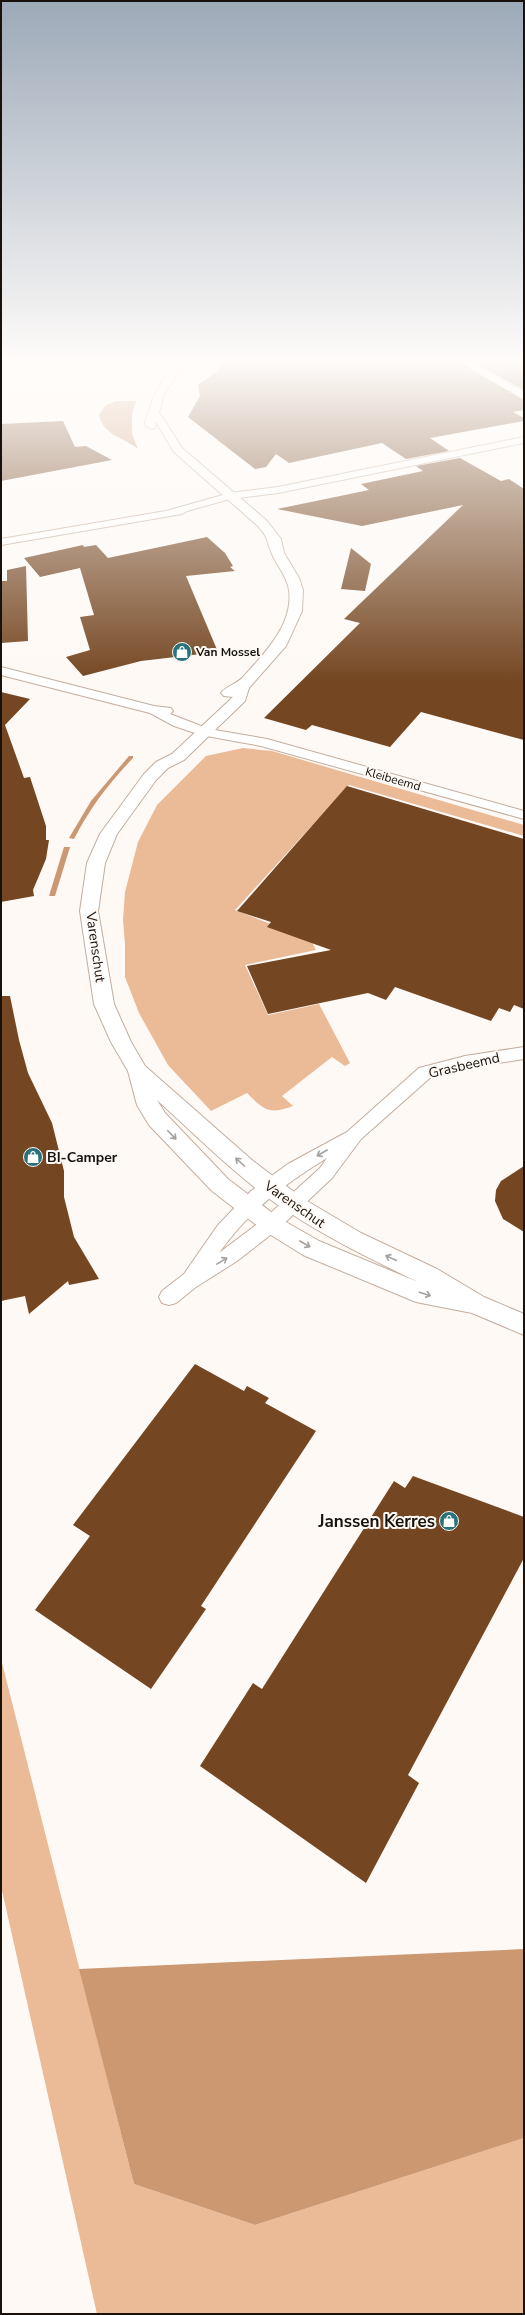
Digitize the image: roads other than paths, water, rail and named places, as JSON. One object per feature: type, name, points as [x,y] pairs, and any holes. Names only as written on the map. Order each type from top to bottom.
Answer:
[{"type":"street","points":[[181,467],[184,471]]},
{"type":"street","name":"Varenschut","points":[[197,467],[263,524],[275,539],[278,553],[292,578],[296,590],[295,611],[279,646],[242,686],[240,698],[202,722],[178,757],[162,765],[150,777],[109,834],[96,863],[89,911],[104,1004],[138,1071],[148,1105],[157,1119],[220,1184],[247,1206],[271,1224],[311,1248],[425,1295],[475,1304]]},
{"type":"street","points":[[1,542],[170,512],[391,467]]},
{"type":"street","name":"Varenschut","points":[[265,545],[278,553]]},
{"type":"street","points":[[1,671],[154,710],[170,721],[202,722]]},
{"type":"street","name":"Kleibeemd","points":[[202,722],[232,739],[262,742],[524,815]]},
{"type":"street","name":"Grasbeemd","points":[[271,1224],[326,1173],[355,1134],[406,1087],[425,1072],[465,1062],[524,1053]]},
{"type":"street","name":"Varenschut","points":[[138,1071],[270,1187],[330,1228],[429,1276],[475,1304],[524,1325]]},
{"type":"street","name":"Grasbeemd","points":[[247,1206],[270,1187],[308,1161],[355,1134]]},
{"type":"street","name":"Varenschut","points":[[189,1281],[214,1244],[247,1206]]},
{"type":"street","name":"Varenschut","points":[[169,1297],[189,1281],[230,1256],[271,1224]]},
{"type":"place","name":"Van Mossel","points":[[182,652]]},
{"type":"place","name":"BI-Camper","points":[[33,1157]]},
{"type":"place","name":"Janssen Kerres","points":[[449,1521]]}]
